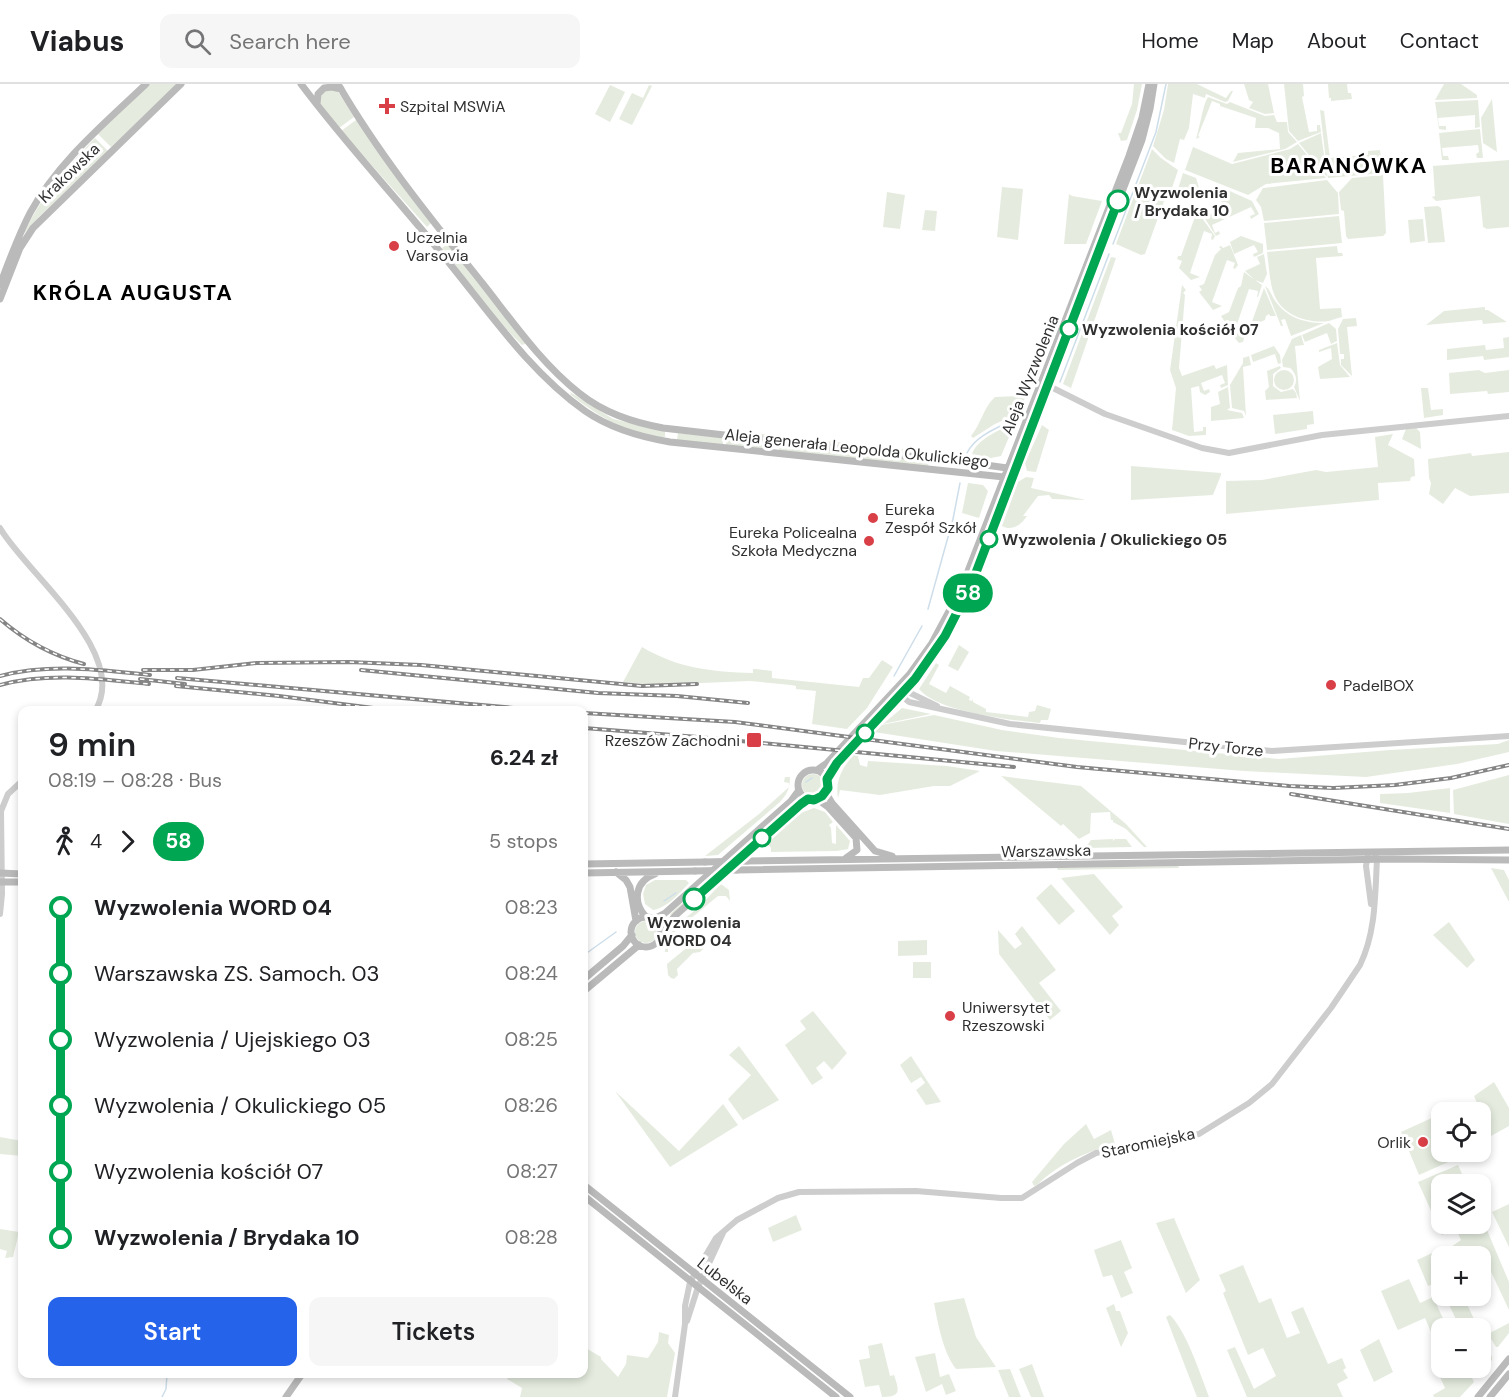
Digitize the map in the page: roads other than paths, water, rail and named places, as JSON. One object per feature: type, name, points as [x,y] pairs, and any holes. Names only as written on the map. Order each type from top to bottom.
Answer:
[{"type":"main road","name":"Krakowska","points":[[0,285],[23,227],[49,183],[74,154],[146,84]]},
{"type":"main road","name":"Krakowska","points":[[0,299],[20,248],[33,228],[181,84]]},
{"type":"main road","name":"Aleja generała Leopolda Okulickiego","points":[[302,84],[346,143],[429,238],[519,350],[585,411],[628,433],[670,442],[928,470],[1004,477],[1014,474]]},
{"type":"main road","name":"Aleja Wyzwolenia","points":[[827,779],[843,757],[903,693],[941,642],[964,602],[1014,474],[1044,384],[1130,156],[1142,118],[1149,84]]},
{"type":"main road","name":"Aleja Wyzwolenia","points":[[817,770],[827,763],[897,688],[932,643],[952,607],[967,575],[1007,468],[1044,384],[1142,140],[1154,84]]},
{"type":"main road","name":"Aleja generała Leopolda Okulickiego","points":[[339,87],[360,121],[440,229],[529,342],[551,368],[592,402],[617,416],[672,429],[1007,468],[1014,474]]},
{"type":"main road","points":[[316,104],[321,89],[339,87]]},
{"type":"main road","points":[[429,238],[440,229]]},
{"type":"main road","points":[[519,350],[528,348],[529,342]]},
{"type":"main road","points":[[561,390],[567,382]]},
{"type":"main road","points":[[670,442],[672,429]]},
{"type":"main road","points":[[772,440],[778,445],[773,453]]},
{"type":"main road","points":[[928,470],[934,464],[930,458]]},
{"type":"main road","points":[[843,860],[855,852],[857,842],[828,807],[817,799],[804,798],[799,790],[799,780],[809,770],[821,772],[827,779],[826,792],[832,803],[875,851],[907,859]]},
{"type":"main road","points":[[654,919],[664,914],[720,866],[791,801],[799,790]]},
{"type":"main road","points":[[817,799],[826,792]]},
{"type":"main road","points":[[616,872],[626,880],[630,887],[636,921],[631,930],[632,935],[639,945],[646,947],[653,945],[676,915],[808,799]]},
{"type":"main road","name":"Warszawska","points":[[588,864],[1509,850]]},
{"type":"main road","points":[[1128,864],[1136,855]]},
{"type":"main road","points":[[1082,856],[1089,864]]},
{"type":"main road","name":"Warszawska","points":[[588,873],[1377,859],[1509,860]]},
{"type":"main road","points":[[646,917],[637,900],[639,886],[647,877],[663,872]]},
{"type":"main road","points":[[1,873],[18,874]]},
{"type":"main road","points":[[1,882],[18,882]]},
{"type":"main road","points":[[636,921],[646,917],[654,919],[659,924],[661,932]]},
{"type":"main road","points":[[588,976],[623,946],[632,935]]},
{"type":"main road","points":[[588,988],[639,945]]},
{"type":"main road","name":"Lubelska","points":[[588,1188],[849,1397]]},
{"type":"main road","name":"Lubelska","points":[[588,1199],[836,1397]]},
{"type":"main road","points":[[1478,1397],[1509,1359]]},
{"type":"main road","points":[[1490,1397],[1509,1374]]},
{"type":"main road","points":[[286,1397],[299,1378]]},
{"type":"street","points":[[1044,384],[1105,414],[1202,448],[1229,453],[1322,435],[1509,416]]},
{"type":"street","points":[[0,528],[13,548],[76,619],[95,654],[102,679],[102,699],[98,706]]},
{"type":"street","points":[[897,688],[903,693]]},
{"type":"street","name":"Przy Torze","points":[[903,693],[909,702],[987,720],[1033,727],[1272,751],[1509,736]]},
{"type":"street","points":[[0,914],[2,808],[8,794],[18,785]]},
{"type":"street","points":[[1366,860],[1371,851],[1377,859]]},
{"type":"street","name":"Staromiejska","points":[[685,1324],[685,1306],[690,1282],[716,1238],[737,1220],[778,1198],[799,1192],[916,1191],[1022,1198],[1077,1162],[1096,1153],[1199,1134],[1262,1093],[1298,1052],[1360,965],[1369,942],[1377,859]]},
{"type":"street","name":"Staromiejska","points":[[1366,860],[1373,914]]},
{"type":"street","name":"Staromiejska","points":[[685,1324],[701,1279],[723,1233]]},
{"type":"street","points":[[675,1397],[685,1324]]},
{"type":"waterway","points":[[1113,244],[1156,132],[1166,84]]},
{"type":"waterway","points":[[1060,382],[1109,254]]},
{"type":"waterway","points":[[967,453],[981,437],[1013,420]]},
{"type":"waterway","points":[[928,609],[953,519],[960,483]]},
{"type":"waterway","points":[[894,676],[922,626]]},
{"type":"waterway","points":[[806,782],[812,778]]},
{"type":"waterway","points":[[664,901],[676,893]]},
{"type":"waterway","points":[[588,952],[616,932]]},
{"type":"waterway","points":[[162,1397],[166,1389],[167,1378]]},
{"type":"railway","points":[[0,619],[19,634],[40,646],[62,657],[84,664]]},
{"type":"railway","points":[[143,670],[193,670],[257,663],[349,662],[421,665],[642,686],[697,684]]},
{"type":"railway","points":[[0,676],[56,669],[150,675]]},
{"type":"railway","points":[[361,670],[598,693],[677,696],[748,703]]},
{"type":"railway","points":[[0,685],[55,678],[149,684]]},
{"type":"railway","points":[[177,678],[492,706]]},
{"type":"railway","points":[[140,679],[185,684]]},
{"type":"railway","points":[[176,686],[358,706]]},
{"type":"railway","points":[[588,713],[735,722],[1077,767],[1289,786],[1333,788],[1395,785],[1451,778],[1509,765]]},
{"type":"railway","points":[[588,728],[1014,767]]},
{"type":"railway","points":[[1291,794],[1509,829]]},
{"type":"place","name":"Szpital MSWiA","points":[[387,106]]},
{"type":"place","name":"Wyzwolenia / Brydaka 10","points":[[1118,201]]},
{"type":"place","name":"Uczelnia Varsovia","points":[[394,246]]},
{"type":"place","name":"Wyzwolenia kościół 07","points":[[1069,329]]},
{"type":"place","name":"Eureka Zespół Szkół","points":[[873,518]]},
{"type":"place","name":"Wyzwolenia / Okulickiego 05","points":[[989,539]]},
{"type":"place","name":"Eureka Policealna Szkoła Medyczna","points":[[869,541]]},
{"type":"place","name":"PadelBOX","points":[[1331,685]]},
{"type":"place","name":"Rzeszów Zachodni","points":[[754,740]]},
{"type":"place","name":"Wyzwolenia WORD 04","points":[[694,899]]},
{"type":"place","name":"Uniwersytet Rzeszowski","points":[[950,1016]]},
{"type":"place","name":"Orlik","points":[[1423,1142]]},
{"type":"district","name":"BARANÓWKA","points":[[1349,165]]},
{"type":"district","name":"KRÓLA AUGUSTA","points":[[133,292]]}]
